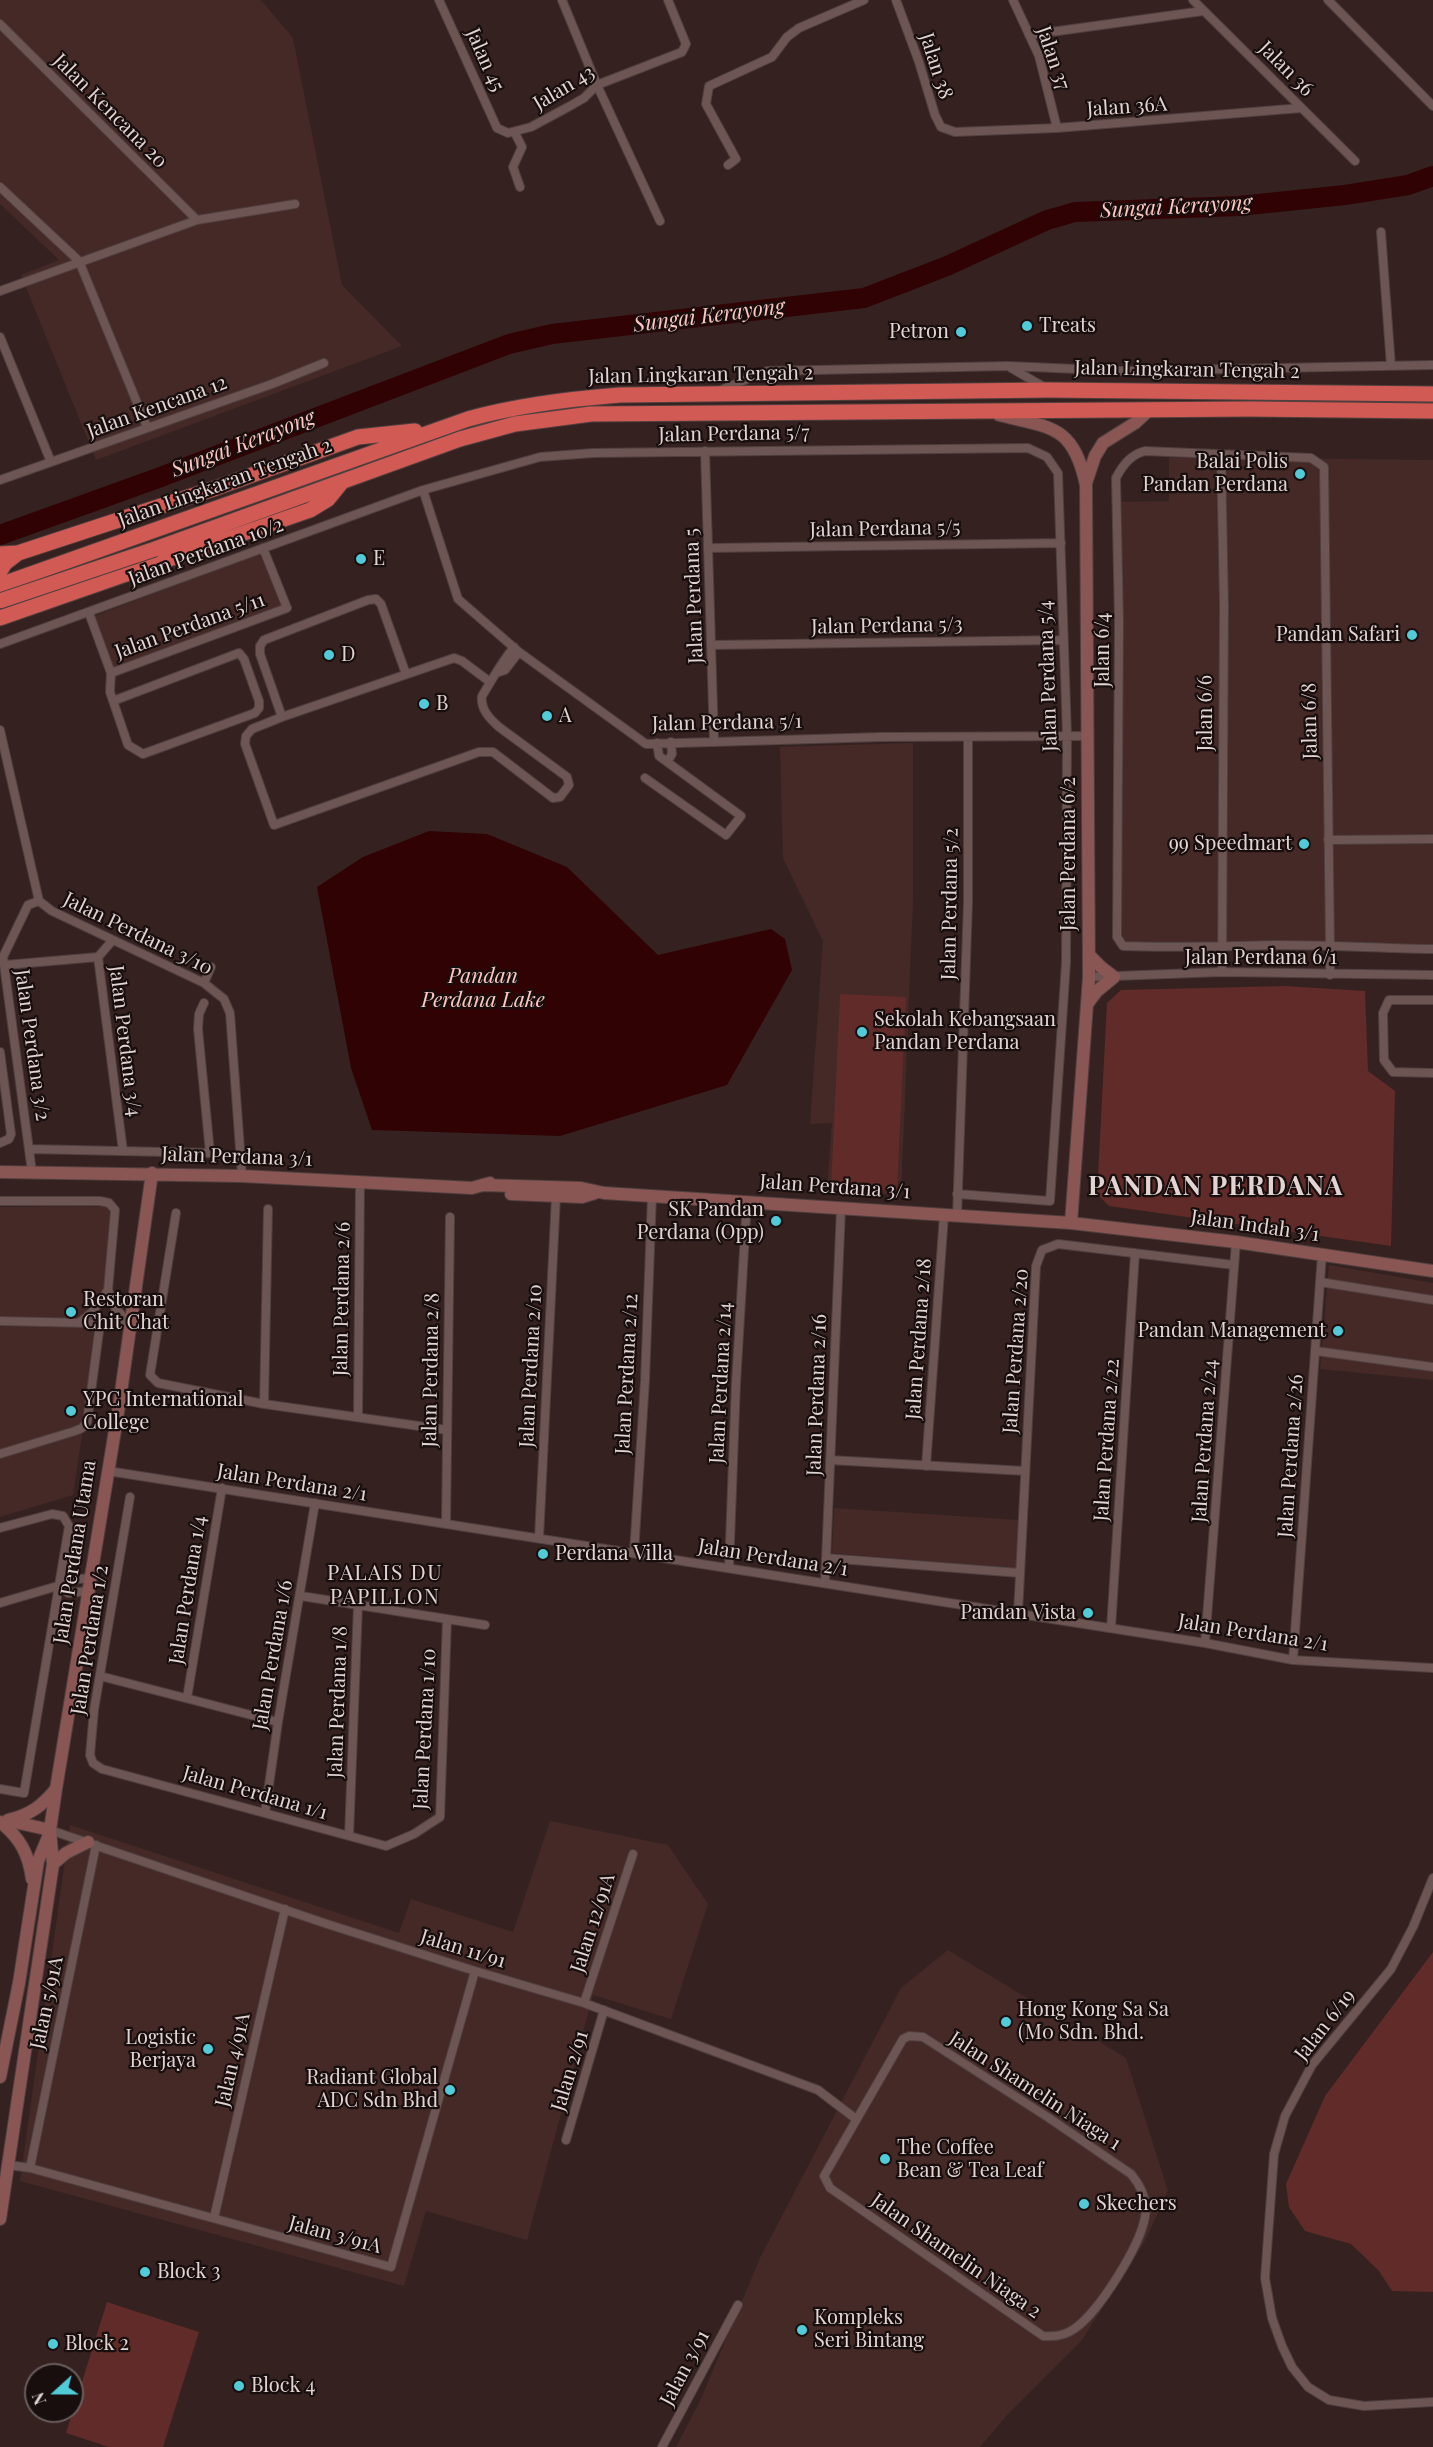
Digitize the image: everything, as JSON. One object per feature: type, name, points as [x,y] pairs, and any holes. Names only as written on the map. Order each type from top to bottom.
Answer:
[{"type":"highway","name":"Jalan Lingkaran Tengah 2","points":[[0,585],[439,429],[512,407],[620,395],[1049,390],[1433,394]]},
{"type":"highway","name":"Jalan Lingkaran Tengah 2","points":[[0,602],[155,549],[450,442],[514,424],[591,414],[1149,410],[1433,411]]},
{"type":"highway","points":[[1,554],[18,553],[216,488],[358,437],[439,429]]},
{"type":"highway","points":[[0,618],[310,510],[328,499],[343,481]]},
{"type":"highway","points":[[0,571],[5,563],[18,553]]},
{"type":"highway","points":[[0,585],[4,596],[11,602],[32,608]]},
{"type":"street","name":"Jalan 45","points":[[439,0],[497,128],[502,132]]},
{"type":"street","points":[[561,0],[597,85],[660,221]]},
{"type":"street","name":"Jalan 43","points":[[502,132],[515,133],[531,127],[577,102],[597,85],[677,56],[685,49],[686,44],[668,0]]},
{"type":"street","points":[[728,165],[736,159],[706,104],[709,86],[772,57],[787,37],[799,28],[864,0]]},
{"type":"street","name":"Jalan 38","points":[[896,0],[919,62],[935,115],[941,127],[956,132]]},
{"type":"street","name":"Jalan 37","points":[[1013,0],[1045,76],[1057,128]]},
{"type":"street","name":"Jalan 36","points":[[1193,0],[1355,161]]},
{"type":"street","points":[[1328,0],[1433,106]]},
{"type":"street","points":[[1029,35],[1203,10]]},
{"type":"street","name":"Jalan Kencana 20","points":[[0,24],[197,220]]},
{"type":"street","name":"Jalan 36A","points":[[956,132],[1057,128],[1301,108]]},
{"type":"street","points":[[515,133],[522,147],[513,167],[520,187]]},
{"type":"street","points":[[0,187],[79,261],[147,427]]},
{"type":"street","points":[[0,291],[197,220],[295,204]]},
{"type":"street","points":[[1382,232],[1391,366]]},
{"type":"street","points":[[0,337],[51,462]]},
{"type":"street","name":"Jalan Kencana 12","points":[[0,480],[273,384],[324,363]]},
{"type":"street","points":[[708,395],[767,371],[1008,366],[1123,371],[1433,366]]},
{"type":"street","points":[[1008,366],[1049,390]]},
{"type":"street","name":"Jalan Perdana 6/2","points":[[1086,485],[1095,456],[1103,443],[1135,423],[1149,410]]},
{"type":"street","name":"Jalan Perdana 6/2","points":[[985,412],[1049,427],[1061,433],[1072,443],[1080,459],[1086,485],[1089,977],[1071,1223]]},
{"type":"street","points":[[87,439],[91,448]]},
{"type":"street","name":"Jalan Perdana 5/7","points":[[423,490],[540,458],[592,453],[1028,448],[1047,457]]},
{"type":"street","name":"Jalan 6/4","points":[[1221,948],[1123,946],[1117,937],[1119,622],[1116,478],[1120,470],[1137,453],[1145,450],[1311,458],[1324,467]]},
{"type":"street","name":"Jalan Perdana 5","points":[[705,451],[714,740]]},
{"type":"street","name":"Jalan 6/6","points":[[1221,454],[1224,605],[1222,972]]},
{"type":"street","name":"Jalan Perdana 5/4","points":[[957,1194],[1050,1201],[1066,963],[1066,735],[1058,473],[1047,457]]},
{"type":"street","name":"Jalan 6/8","points":[[1324,467],[1330,975]]},
{"type":"street","name":"Jalan Perdana 10/2","points":[[0,644],[423,490]]},
{"type":"street","name":"Jalan Perdana 5/1","points":[[423,490],[458,599],[517,649],[646,744],[714,740],[1088,736]]},
{"type":"street","name":"Jalan Perdana 5/5","points":[[709,548],[1061,543]]},
{"type":"street","name":"Jalan Perdana 5/11","points":[[111,673],[286,608],[263,548]]},
{"type":"street","points":[[282,717],[260,654],[260,646],[264,640],[368,600],[376,599],[381,604],[406,674]]},
{"type":"street","name":"Jalan Perdana 5/11","points":[[90,613],[111,673],[110,692],[113,701],[128,745],[143,754],[259,711],[259,701],[244,659],[239,653],[113,701]]},
{"type":"street","name":"Jalan Perdana 5/3","points":[[712,645],[1063,640]]},
{"type":"street","points":[[490,682],[462,661],[453,658],[252,729],[246,736],[245,744],[274,825],[479,752],[493,752],[553,798],[560,797],[568,785],[567,777],[499,727],[489,718],[483,708],[482,696],[490,682],[499,672],[505,670],[517,649]]},
{"type":"street","points":[[0,730],[39,901]]},
{"type":"street","name":"Jalan Perdana 5/2","points":[[957,1216],[968,902],[968,737]]},
{"type":"street","points":[[667,762],[672,754],[671,742]]},
{"type":"street","points":[[645,778],[726,835],[741,816],[659,756],[657,743]]},
{"type":"street","points":[[1328,840],[1433,839]]},
{"type":"street","name":"Jalan Perdana 3/10","points":[[39,901],[52,911],[204,983],[224,999],[230,1013],[242,1176]]},
{"type":"street","name":"Jalan Perdana 3/2","points":[[32,1172],[2,960],[28,905],[39,901]]},
{"type":"street","name":"Jalan Perdana 3/4","points":[[112,940],[98,957],[123,1150]]},
{"type":"street","points":[[1221,948],[1276,945],[1433,949]]},
{"type":"street","points":[[1087,1004],[1097,991],[1114,976],[1089,955]]},
{"type":"street","points":[[2,960],[98,957]]},
{"type":"street","points":[[204,983],[211,967]]},
{"type":"street","name":"Jalan Perdana 6/1","points":[[1089,977],[1222,972],[1433,975]]},
{"type":"street","points":[[1433,1000],[1389,1000],[1383,1013],[1384,1060],[1393,1072],[1433,1073]]},
{"type":"street","points":[[29,1149],[210,1153],[198,1029],[198,1020],[204,1003]]},
{"type":"street","points":[[0,1052],[11,1134],[9,1139],[0,1143]]},
{"type":"street","name":"Jalan Perdana 3/1","points":[[0,1172],[152,1173],[477,1186],[500,1180],[571,1181],[581,1188],[596,1192],[1071,1223]]},
{"type":"street","name":"Jalan Perdana Utama","points":[[0,2077],[19,1983],[38,1861],[50,1830],[108,1471],[152,1173]]},
{"type":"street","name":"Jalan Perdana 2/6","points":[[358,1417],[360,1181]]},
{"type":"street","name":"Jalan Perdana 3/1","points":[[477,1186],[481,1192],[556,1196],[582,1197],[596,1192]]},
{"type":"street","name":"Jalan Perdana 2/10","points":[[539,1538],[556,1196]]},
{"type":"street","name":"Jalan Perdana 2/12","points":[[634,1552],[645,1380],[652,1196]]},
{"type":"street","points":[[0,1201],[100,1201],[109,1203],[115,1210],[108,1290],[115,1308],[130,1324]]},
{"type":"street","name":"Jalan Perdana 2/14","points":[[729,1568],[736,1383],[747,1201]]},
{"type":"street","name":"Jalan Perdana 2/16","points":[[825,1583],[841,1208]]},
{"type":"street","points":[[264,1404],[268,1209]]},
{"type":"street","points":[[176,1213],[150,1375],[158,1383],[264,1404],[447,1430]]},
{"type":"street","name":"Jalan Perdana 2/18","points":[[926,1466],[944,1215]]},
{"type":"street","name":"Jalan Perdana 2/8","points":[[446,1523],[450,1217]]},
{"type":"street","name":"Jalan Indah 3/1","points":[[1071,1223],[1236,1242],[1433,1271]]},
{"type":"street","name":"Jalan Perdana 2/24","points":[[1205,1643],[1236,1242]]},
{"type":"street","name":"Jalan Perdana 2/20","points":[[1018,1613],[1036,1266],[1042,1250],[1058,1245],[1234,1265]]},
{"type":"street","name":"Jalan Perdana 2/22","points":[[1111,1628],[1135,1253]]},
{"type":"street","name":"Jalan Perdana 2/26","points":[[1293,1660],[1322,1254]]},
{"type":"street","points":[[1320,1282],[1433,1300]]},
{"type":"street","points":[[79,1323],[93,1312],[108,1290]]},
{"type":"street","points":[[0,1321],[130,1324]]},
{"type":"street","points":[[0,1454],[75,1431],[87,1422],[100,1324]]},
{"type":"street","points":[[1316,1351],[1433,1367]]},
{"type":"street","points":[[830,1461],[1025,1471]]},
{"type":"street","name":"Jalan Perdana 2/1","points":[[108,1471],[1018,1613],[1205,1643],[1293,1660],[1433,1668]]},
{"type":"street","name":"Jalan Perdana 1/4","points":[[187,1698],[222,1488]]},
{"type":"street","name":"Jalan Perdana 1/2","points":[[116,1772],[102,1769],[93,1763],[90,1755],[100,1676],[130,1497]]},
{"type":"street","name":"Jalan Perdana 1/6","points":[[265,1813],[315,1503]]},
{"type":"street","points":[[0,1528],[52,1514],[63,1516],[69,1526],[24,1794],[0,1789]]},
{"type":"street","name":"Jalan Perdana 2/1","points":[[826,1558],[1020,1573]]},
{"type":"street","points":[[0,1603],[60,1585],[69,1580],[90,1578]]},
{"type":"street","points":[[60,1585],[68,1593],[88,1591]]},
{"type":"street","points":[[301,1596],[485,1625]]},
{"type":"street","name":"Jalan Perdana 1/8","points":[[349,1836],[358,1605]]},
{"type":"street","name":"Jalan Perdana 1/10","points":[[386,1846],[414,1834],[440,1817],[447,1619]]},
{"type":"street","points":[[100,1676],[278,1722]]},
{"type":"street","name":"Jalan Perdana 1/1","points":[[116,1772],[386,1846]]},
{"type":"street","points":[[3,1820],[39,1809],[56,1789]]},
{"type":"street","points":[[3,1820],[50,1830]]},
{"type":"street","points":[[3,1820],[22,1844],[30,1867],[33,1890]]},
{"type":"street","name":"Jalan Perdana Utama","points":[[0,2218],[4,2165],[53,1864],[50,1830]]},
{"type":"street","name":"Jalan 11/91","points":[[50,1830],[285,1909],[604,2010],[818,2090],[856,2119]]},
{"type":"street","points":[[53,1864],[66,1853],[92,1844]]},
{"type":"street","name":"Jalan 5/91A","points":[[30,2168],[92,1844]]},
{"type":"street","name":"Jalan 12/91A","points":[[584,2003],[633,1854]]},
{"type":"street","name":"Jalan 6/19","points":[[1433,1878],[1413,1927],[1391,1969],[1312,2065],[1285,2116],[1274,2154],[1272,2202],[1267,2240],[1267,2296],[1282,2346],[1292,2367],[1308,2387],[1329,2400],[1364,2406],[1433,2402]]},
{"type":"street","name":"Jalan 4/91A","points":[[214,2218],[285,1909]]},
{"type":"street","name":"Jalan 3/91A","points":[[4,2165],[30,2168],[390,2267],[476,1971]]},
{"type":"street","name":"Jalan 2/91","points":[[566,2140],[604,2010]]},
{"type":"street","name":"Jalan Shamelin Niaga 1","points":[[856,2119],[903,2039],[909,2036],[923,2037],[1048,2118],[1136,2179],[1145,2202],[1145,2216],[1133,2252],[1118,2274]]},
{"type":"street","name":"Jalan Shamelin Niaga 2","points":[[856,2119],[824,2176],[830,2188],[1042,2336],[1057,2337],[1073,2330],[1089,2316],[1118,2274]]},
{"type":"street","name":"Jalan 3/91","points":[[662,2447],[738,2305]]},
{"type":"shaded area","points":[[0,0],[261,0],[293,38],[342,285],[402,346],[96,460],[21,275],[59,260],[0,204]]},
{"type":"shaded area","points":[[1169,457],[1433,460],[1433,946],[1125,942],[1121,935],[1123,763],[1121,502],[1169,501]]},
{"type":"shaded area","points":[[260,553],[281,606],[114,669],[95,616]]},
{"type":"shaded area","name":"Sekolah Kebangsaan Pandan Perdana","points":[[913,743],[913,899],[901,1195],[827,1190],[832,1123],[810,1124],[823,941],[783,858],[780,747]]},
{"type":"shaded area","points":[[1285,986],[1365,991],[1368,1071],[1395,1091],[1391,1246],[1109,1206],[1097,1194],[1107,1003],[1121,990]]},
{"type":"shaded area","points":[[840,994],[906,997],[897,1191],[831,1187]]},
{"type":"shaded area","points":[[106,1206],[110,1211],[104,1289],[73,1495],[0,1517],[0,1207]]},
{"type":"shaded area","points":[[1329,1265],[1433,1283],[1433,1380],[1320,1369]]},
{"type":"shaded area","points":[[834,1508],[1019,1520],[1016,1568],[832,1553]]},
{"type":"shaded area","points":[[550,1821],[668,1845],[708,1904],[671,2019],[593,1995],[527,2240],[426,2211],[404,2286],[20,2181],[70,1825],[399,1933],[411,1899],[513,1932]]},
{"type":"shaded area","points":[[948,1950],[1126,2058],[1168,2191],[1145,2241],[1082,2340],[1008,2414],[980,2447],[676,2447],[700,2401],[760,2258],[901,1988]]},
{"type":"shaded area","points":[[1433,1952],[1433,2292],[1392,2291],[1379,2271],[1351,2244],[1305,2231],[1289,2207],[1286,2184],[1325,2096]]},
{"type":"shaded area","points":[[107,2302],[199,2332],[163,2447],[109,2447],[66,2433],[69,2423],[84,2423],[84,2375]]},
{"type":"water","name":"Pandan Perdana Lake","points":[[429,831],[487,834],[567,867],[658,955],[771,929],[785,939],[792,970],[727,1085],[560,1136],[372,1130],[351,1068],[317,887],[363,857]]},
{"type":"waterway","name":"Sungai Kerayong","points":[[0,535],[158,478],[509,344],[552,334],[864,298],[947,266],[1047,220],[1075,212],[1239,206],[1345,195],[1408,185],[1433,176]]},
{"type":"place","name":"Treats","points":[[1027,326]]},
{"type":"place","name":"Petron","points":[[961,332]]},
{"type":"place","name":"Balai Polis Pandan Perdana","points":[[1300,474]]},
{"type":"place","name":"E","points":[[361,559]]},
{"type":"place","name":"Pandan Safari","points":[[1412,635]]},
{"type":"place","name":"D","points":[[329,655]]},
{"type":"place","name":"B","points":[[424,704]]},
{"type":"place","name":"A","points":[[547,716]]},
{"type":"place","name":"99 Speedmart","points":[[1304,844]]},
{"type":"place","name":"Sekolah Kebangsaan Pandan Perdana","points":[[862,1032]]},
{"type":"place","name":"SK Pandan Perdana (Opp)","points":[[776,1221]]},
{"type":"place","name":"Restoran Chit Chat","points":[[71,1312]]},
{"type":"place","name":"Pandan Management","points":[[1338,1331]]},
{"type":"place","name":"YPC International College","points":[[71,1411]]},
{"type":"place","name":"Perdana Villa","points":[[543,1554]]},
{"type":"place","name":"Pandan Vista","points":[[1088,1613]]},
{"type":"place","name":"Hong Kong Sa Sa (M0 Sdn. Bhd.","points":[[1006,2022]]},
{"type":"place","name":"Logistic Berjaya","points":[[208,2049]]},
{"type":"place","name":"Radiant Global ADC Sdn Bhd","points":[[450,2090]]},
{"type":"place","name":"The Coffee Bean & Tea Leaf","points":[[885,2159]]},
{"type":"place","name":"Skechers","points":[[1084,2204]]},
{"type":"place","name":"Block 3","points":[[145,2272]]},
{"type":"place","name":"Kompleks Seri Bintang","points":[[802,2330]]},
{"type":"place","name":"Block 2","points":[[53,2344]]},
{"type":"place","name":"Block 4","points":[[239,2386]]},
{"type":"district","name":"PANDAN PERDANA","points":[[1216,1187]]},
{"type":"district","name":"PALAIS DU PAPILLON","points":[[385,1585]]}]
